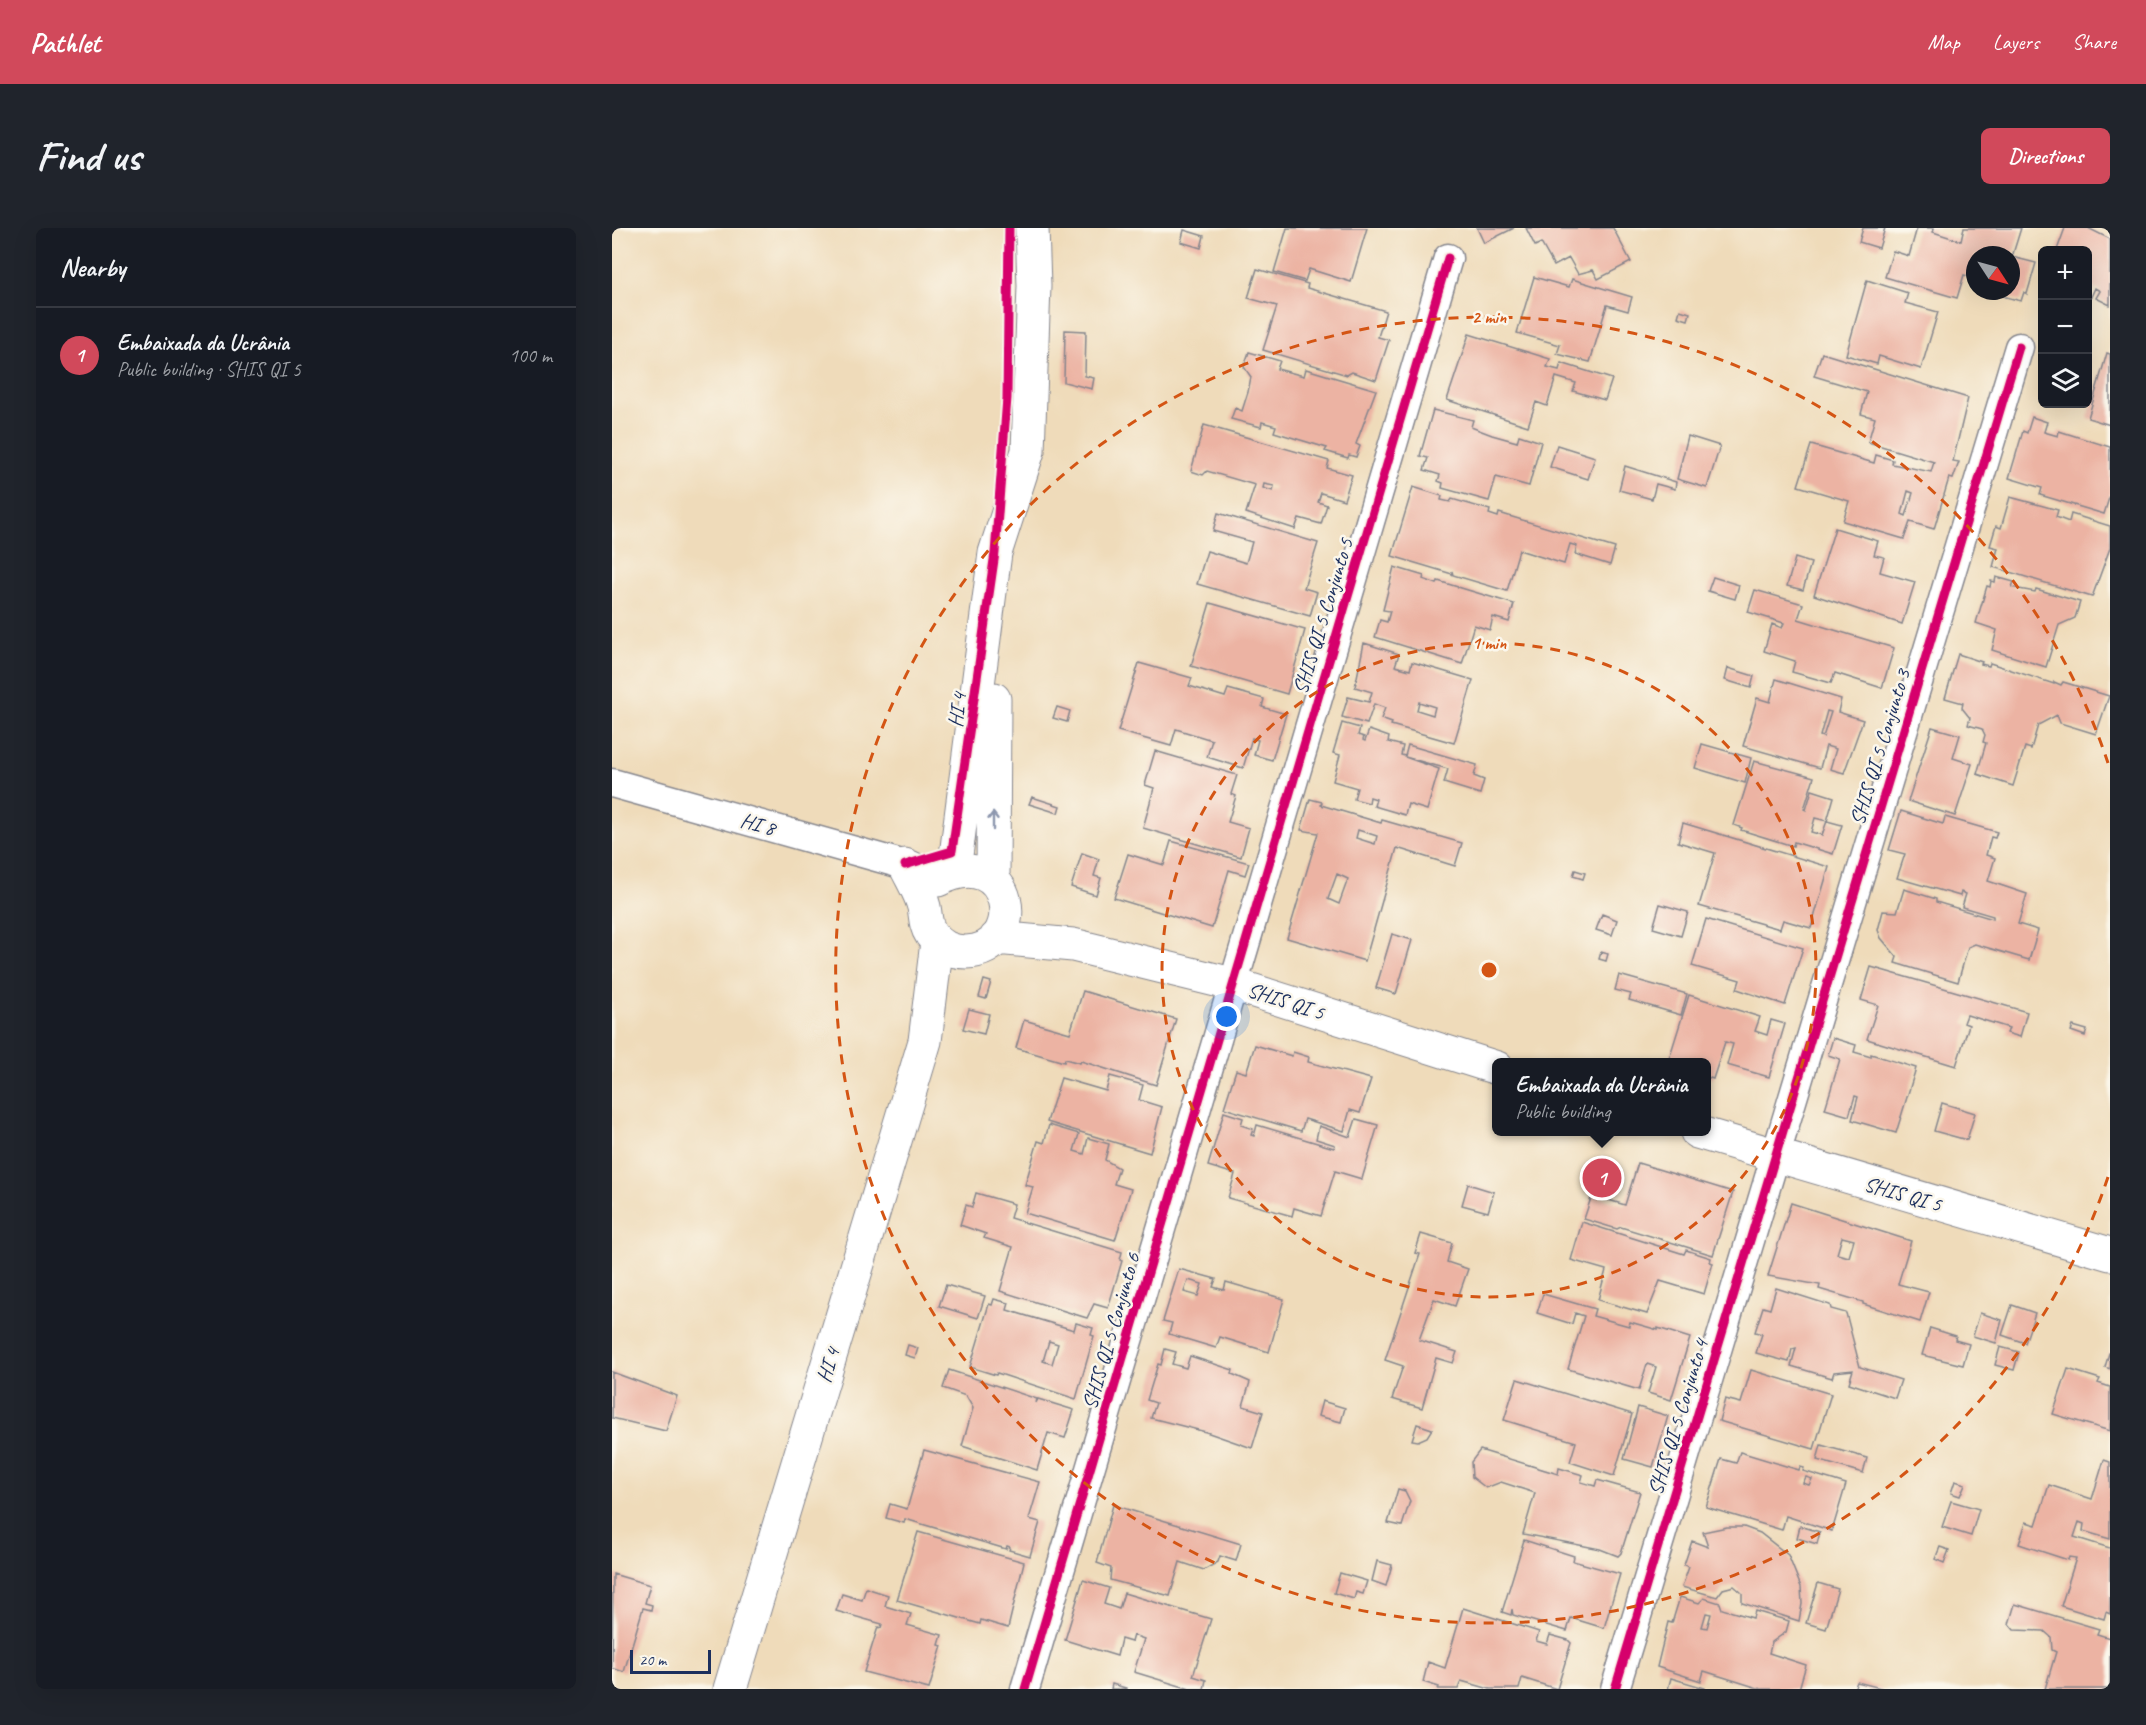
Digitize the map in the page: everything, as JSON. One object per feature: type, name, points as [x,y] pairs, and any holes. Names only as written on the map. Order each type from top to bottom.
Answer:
[{"type":"street","name":"HI 4","points":[[954,871],[995,553],[1028,451],[1034,286],[1032,228]]},
{"type":"street","name":"SHIS QI 5 Conjunto 5","points":[[1232,984],[1448,258]]},
{"type":"street","name":"SHIS QI 5 Conjunto 3","points":[[1775,1156],[2019,347]]},
{"type":"street","name":"HI 4","points":[[926,1041],[984,945],[1005,923],[1000,893],[995,553]]},
{"type":"street","name":"HI 8","points":[[612,783],[905,865]]},
{"type":"street","name":"SHIS QI 5","points":[[905,865],[938,879],[954,871],[968,870],[981,873],[1000,893],[1073,945]]},
{"type":"street","points":[[905,865],[924,907],[924,920],[929,932],[937,942]]},
{"type":"street","name":"HI 4","points":[[730,1689],[926,1041],[937,942]]},
{"type":"street","name":"SHIS QI 5","points":[[937,942],[959,952],[984,945],[1073,945],[1232,984],[1492,1066]]},
{"type":"street","name":"SHIS QI 5 Conjunto 6","points":[[1025,1689],[1232,984]]},
{"type":"street","name":"SHIS QI 5","points":[[1711,1135],[2110,1254]]},
{"type":"street","name":"SHIS QI 5 Conjunto 4","points":[[1615,1689],[1775,1156]]},
{"type":"building","points":[[1287,228],[1367,228],[1351,282],[1309,269],[1305,281],[1274,272]]},
{"type":"building","points":[[1477,228],[1514,228],[1484,243]]},
{"type":"building","points":[[1526,228],[1613,228],[1631,262],[1598,279],[1593,270],[1578,274],[1569,258],[1554,266],[1541,243],[1535,246]]},
{"type":"building","points":[[1863,228],[1885,228],[1879,248],[1859,242]]},
{"type":"building","points":[[1917,228],[1934,228],[1933,232],[1961,241],[1964,228],[2021,228],[2015,246],[1966,246],[1966,276],[1964,275],[1957,298],[1885,277],[1893,251],[1909,256]]},
{"type":"building","points":[[2065,228],[2088,228],[2110,239],[2110,305],[2096,298],[2100,291],[2095,288],[2092,295],[2092,246],[2058,246]]},
{"type":"building","points":[[1184,230],[1204,236],[1201,248],[1181,242]]},
{"type":"building","points":[[2020,259],[2036,263],[2027,294],[2024,292],[2021,301],[2017,300],[2020,300]]},
{"type":"building","points":[[1257,269],[1308,284],[1307,288],[1386,311],[1378,337],[1389,340],[1376,380],[1352,372],[1347,375],[1263,350],[1277,306],[1248,298]]},
{"type":"building","points":[[1534,277],[1569,287],[1572,279],[1632,297],[1628,311],[1607,305],[1590,362],[1557,354],[1560,345],[1517,333]]},
{"type":"building","points":[[1867,280],[1908,293],[1905,303],[1938,312],[1921,369],[1879,356],[1877,364],[1846,355]]},
{"type":"building","points":[[1680,310],[1690,313],[1688,320],[1678,317]]},
{"type":"building","points":[[1065,330],[1086,331],[1085,376],[1094,378],[1092,389],[1064,382]]},
{"type":"building","points":[[1469,334],[1550,359],[1547,367],[1559,370],[1561,363],[1612,379],[1605,400],[1573,391],[1576,383],[1556,377],[1547,406],[1536,402],[1528,426],[1447,400]]},
{"type":"building","points":[[1249,352],[1280,361],[1277,369],[1304,376],[1306,369],[1376,390],[1356,444],[1360,446],[1356,457],[1349,455],[1348,458],[1325,451],[1327,448],[1274,432],[1276,426],[1262,422],[1261,427],[1231,419],[1235,408],[1242,411],[1248,392],[1251,377],[1244,367]]},
{"type":"building","points":[[1822,353],[1968,398],[1953,461],[1959,462],[1953,479],[1949,478],[1934,529],[1910,522],[1904,539],[1843,521],[1849,501],[1798,486],[1811,445],[1874,463],[1876,455],[1893,460],[1892,464],[1931,472],[1934,462],[1868,442],[1875,418],[1861,414],[1867,392],[1814,376]],"holes":[[[1908,491],[1913,493],[1906,516],[1902,514]]]},
{"type":"building","points":[[2107,353],[2110,354],[2110,425],[2088,418]]},
{"type":"building","points":[[1433,410],[1473,420],[1471,427],[1492,435],[1517,442],[1519,435],[1541,442],[1529,486],[1496,477],[1489,501],[1442,488],[1443,483],[1438,481],[1440,475],[1424,470],[1428,458],[1420,456]]},
{"type":"building","points":[[2032,417],[2047,422],[2044,432],[2058,436],[2059,431],[2110,447],[2110,495],[2104,514],[2040,495],[2042,488],[2009,478],[2023,431],[2027,433]]},
{"type":"building","points":[[1204,425],[1329,461],[1327,468],[1352,475],[1344,500],[1321,493],[1318,502],[1327,505],[1321,524],[1299,518],[1295,529],[1246,513],[1255,485],[1207,471],[1203,475],[1191,471]],"holes":[[[1264,484],[1274,486],[1273,491],[1263,488]]]},
{"type":"building","points":[[1688,436],[1720,446],[1707,488],[1677,479]]},
{"type":"building","points":[[1557,445],[1595,457],[1588,479],[1550,467]]},
{"type":"building","points":[[1625,466],[1676,482],[1675,489],[1656,484],[1652,499],[1619,490]]},
{"type":"building","points":[[1413,487],[1442,496],[1441,500],[1450,502],[1452,499],[1490,510],[1489,514],[1498,517],[1499,513],[1615,548],[1610,565],[1575,554],[1577,546],[1570,544],[1564,564],[1519,550],[1507,591],[1453,575],[1452,571],[1452,574],[1392,556]]},
{"type":"building","points":[[2010,497],[2058,510],[2056,517],[2069,522],[2071,514],[2110,526],[2110,548],[2092,597],[1993,567],[1998,548],[1990,546],[1996,526],[2001,528]]},
{"type":"building","points":[[1218,513],[1318,543],[1304,588],[1317,592],[1310,616],[1197,584],[1207,551],[1246,563],[1252,542],[1213,531]]},
{"type":"building","points":[[1835,528],[1878,541],[1874,555],[1884,557],[1880,572],[1915,582],[1902,624],[1814,595]]},
{"type":"building","points":[[1795,558],[1811,563],[1803,590],[1787,586]]},
{"type":"building","points":[[1394,567],[1424,576],[1423,579],[1437,584],[1438,581],[1514,604],[1509,622],[1493,617],[1490,630],[1474,625],[1462,664],[1375,637],[1380,620],[1387,622],[1390,611],[1383,610]]},
{"type":"building","points":[[1713,577],[1739,585],[1735,599],[1708,591]]},
{"type":"building","points":[[1996,577],[2014,582],[2012,587],[2035,592],[2036,589],[2080,602],[2075,618],[2059,625],[2046,667],[1992,650],[1997,630],[1976,623],[1987,586],[1990,587],[1991,581],[1995,582]]},
{"type":"building","points":[[1755,590],[1803,604],[1798,619],[1894,648],[1882,688],[1835,673],[1831,683],[1792,672],[1795,661],[1764,651],[1772,624],[1782,628],[1784,623],[1748,612]]},
{"type":"building","points":[[1210,603],[1305,630],[1287,694],[1191,666]]},
{"type":"building","points":[[1364,643],[1399,654],[1395,666],[1410,670],[1412,662],[1473,680],[1454,743],[1391,725],[1392,723],[1381,719],[1385,708],[1374,704],[1367,724],[1342,717],[1348,697],[1369,702],[1372,692],[1355,687]],"holes":[[[1419,702],[1435,707],[1433,715],[1417,710]]]},
{"type":"building","points":[[1958,654],[1982,662],[1981,664],[1989,666],[1990,663],[2054,684],[2054,682],[2061,685],[2063,682],[2109,696],[2096,734],[2060,723],[2057,715],[2038,725],[2031,749],[2025,747],[2013,786],[1977,774],[1986,743],[1983,742],[1985,735],[1982,729],[1968,725],[1970,718],[1962,708],[1963,703],[1945,698]]},
{"type":"building","points":[[1139,663],[1192,678],[1189,686],[1225,697],[1228,689],[1264,699],[1262,707],[1286,714],[1272,760],[1254,755],[1258,740],[1252,738],[1243,768],[1207,757],[1212,740],[1176,729],[1171,746],[1118,731]]},
{"type":"building","points":[[1728,668],[1754,676],[1751,688],[1725,680]]},
{"type":"building","points":[[1776,679],[1841,699],[1838,712],[1863,720],[1844,773],[1830,769],[1836,749],[1826,746],[1820,768],[1743,746],[1757,698],[1770,702]],"holes":[[[1827,711],[1831,712],[1823,737],[1820,736]]]},
{"type":"building","points":[[1057,707],[1070,711],[1067,722],[1053,718]]},
{"type":"building","points":[[1342,723],[1360,728],[1358,735],[1364,737],[1365,741],[1369,730],[1389,737],[1388,742],[1403,746],[1401,755],[1405,756],[1408,745],[1477,765],[1474,776],[1484,780],[1480,794],[1444,783],[1448,769],[1405,757],[1439,769],[1427,810],[1408,804],[1405,815],[1374,806],[1376,799],[1370,797],[1369,803],[1354,799],[1357,788],[1333,781],[1340,755],[1333,753]]},
{"type":"building","points":[[1932,727],[1960,735],[1953,758],[1972,764],[1955,816],[1908,801]]},
{"type":"building","points":[[1702,744],[1751,758],[1745,783],[1695,768]]},
{"type":"building","points":[[1155,751],[1237,775],[1231,794],[1236,796],[1228,822],[1249,828],[1241,857],[1143,828],[1154,788],[1145,785]]},
{"type":"building","points":[[1754,761],[1814,777],[1804,809],[1806,810],[1812,790],[1834,797],[1827,821],[1842,825],[1833,854],[1794,842],[1793,846],[1741,830],[1742,828],[1734,825]],"holes":[[[1815,818],[1827,821],[1822,835],[1811,832]]]},
{"type":"building","points":[[1032,797],[1060,806],[1058,813],[1029,804]]},
{"type":"building","points":[[1310,799],[1322,802],[1321,805],[1381,823],[1382,820],[1462,843],[1455,866],[1397,848],[1365,961],[1287,938],[1318,833],[1301,830]],"holes":[[[1358,830],[1377,836],[1375,844],[1356,838]],[[1337,874],[1348,879],[1339,904],[1328,899]]]},
{"type":"building","points":[[1901,811],[1943,824],[1945,817],[1997,832],[1995,838],[1991,837],[1986,855],[1995,858],[1988,881],[2027,894],[2018,924],[2038,930],[2029,960],[1975,944],[1968,947],[1958,982],[1895,963],[1897,957],[1881,938],[1878,930],[1883,911],[1897,912],[1904,889],[1936,899],[1936,902],[1993,919],[1993,916],[1962,907],[1966,894],[1961,892],[1960,896],[1897,878],[1905,854],[1889,850]]},
{"type":"building","points":[[1683,823],[1829,867],[1811,928],[1783,920],[1780,929],[1699,906],[1715,853],[1678,842]]},
{"type":"building","points":[[1171,841],[1249,863],[1245,875],[1229,870],[1212,928],[1114,898],[1128,854],[1164,865]]},
{"type":"building","points":[[1082,853],[1099,859],[1094,876],[1101,878],[1096,895],[1071,887]]},
{"type":"building","points":[[1575,870],[1585,873],[1583,879],[1573,876]]},
{"type":"building","points":[[1660,904],[1688,912],[1681,936],[1653,928]]},
{"type":"building","points":[[1602,914],[1617,920],[1612,935],[1596,930]]},
{"type":"building","points":[[1706,919],[1803,948],[1785,1005],[1737,989],[1740,980],[1692,966]]},
{"type":"building","points":[[1392,934],[1412,940],[1396,994],[1376,988]]},
{"type":"building","points":[[1601,952],[1608,954],[1606,961],[1599,959]]},
{"type":"building","points":[[1871,967],[2027,1012],[2020,1037],[2007,1033],[2009,1028],[1967,1015],[1964,1023],[1969,1025],[1956,1066],[1867,1039],[1878,1005],[1861,1000]]},
{"type":"building","points":[[1619,975],[1687,994],[1681,1015],[1629,1000],[1631,994],[1615,990]]},
{"type":"building","points":[[984,980],[991,982],[986,999],[979,997]]},
{"type":"building","points":[[1083,991],[1176,1019],[1156,1085],[1081,1061],[1080,1063],[1065,1059],[1064,1062],[1016,1048],[1024,1020],[1070,1033]]},
{"type":"building","points":[[1689,995],[1760,1017],[1755,1031],[1767,1035],[1771,1020],[1785,1024],[1769,1077],[1727,1065],[1733,1044],[1725,1042],[1713,1079],[1711,1078],[1711,1058],[1669,1058]]},
{"type":"building","points":[[969,1009],[989,1014],[984,1034],[963,1029]]},
{"type":"building","points":[[2073,1026],[2087,1030],[2085,1036],[2071,1031]]},
{"type":"building","points":[[1833,1038],[1856,1045],[1854,1052],[1871,1057],[1871,1054],[1916,1068],[1896,1133],[1852,1120],[1858,1097],[1855,1096],[1849,1116],[1825,1109],[1840,1059],[1828,1055]]},
{"type":"building","points":[[1255,1045],[1292,1056],[1293,1052],[1309,1057],[1308,1062],[1371,1079],[1360,1113],[1350,1110],[1344,1131],[1305,1119],[1301,1131],[1224,1108],[1236,1070],[1246,1073]]},
{"type":"building","points":[[1110,1076],[1143,1085],[1139,1100],[1162,1107],[1150,1153],[1047,1122],[1061,1078],[1106,1091]]},
{"type":"building","points":[[1942,1103],[1975,1113],[1967,1140],[1934,1131]]},
{"type":"building","points":[[1224,1112],[1243,1118],[1241,1125],[1253,1129],[1251,1135],[1254,1136],[1257,1125],[1334,1148],[1335,1145],[1316,1139],[1319,1126],[1350,1137],[1356,1119],[1378,1125],[1362,1179],[1335,1171],[1321,1216],[1294,1208],[1292,1216],[1228,1198],[1235,1174],[1208,1166]]},
{"type":"building","points":[[1049,1125],[1079,1134],[1074,1151],[1084,1154],[1088,1138],[1109,1144],[1105,1160],[1119,1168],[1114,1184],[1131,1189],[1115,1240],[1025,1213],[1033,1187],[1025,1185],[1038,1141],[1044,1143]]},
{"type":"building","points":[[1638,1163],[1733,1192],[1713,1255],[1621,1227],[1617,1229],[1584,1219],[1592,1195],[1625,1205]]},
{"type":"building","points":[[1468,1184],[1494,1192],[1488,1212],[1462,1205]]},
{"type":"building","points":[[976,1193],[1014,1204],[1010,1218],[1122,1252],[1120,1260],[1122,1261],[1108,1308],[1094,1304],[1087,1318],[1000,1291],[1013,1247],[984,1238],[986,1234],[960,1225],[966,1205],[972,1207]]},
{"type":"building","points":[[1791,1203],[1911,1241],[1898,1284],[1929,1292],[1920,1322],[1819,1289],[1820,1285],[1768,1276]],"holes":[[[1842,1237],[1854,1240],[1849,1257],[1837,1254]]]},
{"type":"building","points":[[1582,1222],[1684,1254],[1686,1250],[1711,1258],[1710,1262],[1713,1263],[1704,1294],[1660,1281],[1647,1314],[1598,1300],[1606,1270],[1571,1260]]},
{"type":"building","points":[[1421,1234],[1452,1243],[1447,1262],[1468,1269],[1455,1306],[1434,1299],[1419,1340],[1457,1352],[1453,1363],[1436,1358],[1422,1408],[1392,1399],[1403,1366],[1385,1360],[1420,1254],[1415,1253]]},
{"type":"building","points":[[1179,1269],[1216,1279],[1213,1287],[1224,1290],[1226,1282],[1284,1299],[1269,1352],[1220,1337],[1216,1348],[1169,1334],[1172,1323],[1163,1321]],"holes":[[[1188,1280],[1202,1284],[1198,1296],[1184,1292]]]},
{"type":"building","points":[[946,1285],[985,1296],[978,1318],[939,1306]]},
{"type":"building","points":[[1776,1288],[1830,1305],[1831,1309],[1846,1313],[1860,1367],[1901,1380],[1895,1398],[1849,1383],[1853,1370],[1834,1372],[1832,1378],[1791,1366],[1796,1348],[1792,1349],[1789,1362],[1756,1353],[1762,1334],[1755,1332],[1763,1307],[1770,1309]]},
{"type":"building","points":[[1543,1294],[1595,1309],[1593,1316],[1629,1326],[1630,1322],[1658,1330],[1658,1328],[1690,1338],[1671,1400],[1648,1393],[1656,1367],[1647,1364],[1639,1390],[1568,1369],[1584,1316],[1575,1313],[1572,1324],[1537,1313]]},
{"type":"building","points":[[994,1299],[1009,1303],[1007,1310],[1074,1330],[1076,1323],[1093,1328],[1091,1335],[1094,1336],[1076,1399],[997,1373],[996,1375],[970,1367],[989,1304],[992,1305]],"holes":[[[1049,1341],[1058,1344],[1052,1364],[1043,1361]]]},
{"type":"building","points":[[2012,1305],[2035,1313],[2025,1343],[2002,1335]]},
{"type":"building","points":[[1980,1313],[2002,1320],[1996,1343],[1973,1336]]},
{"type":"building","points":[[1930,1328],[1956,1336],[1955,1340],[1969,1344],[1963,1365],[1922,1355]]},
{"type":"building","points":[[908,1345],[918,1348],[915,1358],[905,1355]]},
{"type":"building","points":[[2000,1347],[2019,1352],[2014,1370],[1995,1365]]},
{"type":"building","points":[[1165,1349],[1176,1352],[1172,1364],[1186,1368],[1190,1356],[1233,1370],[1232,1374],[1250,1382],[1243,1406],[1263,1412],[1252,1448],[1206,1432],[1151,1418],[1156,1403],[1147,1400]]},
{"type":"building","points":[[2110,1353],[2110,1369],[2105,1367]]},
{"type":"building","points":[[2068,1369],[2100,1379],[2098,1383],[2110,1387],[2110,1431],[2053,1414]]},
{"type":"building","points":[[949,1370],[1037,1399],[1036,1403],[1038,1399],[1074,1410],[1065,1438],[1048,1433],[1037,1470],[962,1446],[973,1408],[966,1396],[943,1388]]},
{"type":"building","points":[[1751,1370],[1831,1394],[1814,1449],[1719,1421],[1725,1399],[1741,1403]]},
{"type":"building","points":[[612,1372],[677,1396],[666,1431],[612,1418]]},
{"type":"building","points":[[1517,1379],[1632,1414],[1614,1476],[1570,1462],[1576,1442],[1504,1420]]},
{"type":"building","points":[[1322,1401],[1345,1408],[1341,1422],[1318,1416]]},
{"type":"building","points":[[1638,1407],[1668,1416],[1653,1467],[1624,1459]]},
{"type":"building","points":[[1417,1424],[1432,1429],[1427,1437],[1418,1441],[1412,1440]]},
{"type":"building","points":[[1821,1445],[1867,1458],[1863,1473],[1817,1460]]},
{"type":"building","points":[[924,1450],[1040,1482],[1029,1519],[1040,1522],[1030,1556],[1009,1550],[1010,1547],[1007,1546],[1006,1549],[905,1519],[904,1523],[886,1518],[890,1504],[907,1509]]},
{"type":"building","points":[[1480,1450],[1558,1474],[1559,1468],[1583,1475],[1581,1482],[1595,1486],[1597,1480],[1640,1492],[1621,1553],[1618,1556],[1600,1549],[1523,1534],[1535,1493],[1501,1482],[1486,1488],[1472,1477],[1471,1462]]},
{"type":"building","points":[[1740,1452],[1799,1470],[1800,1467],[1804,1468],[1803,1471],[1846,1484],[1832,1531],[1786,1516],[1782,1530],[1706,1507],[1721,1459],[1736,1463]],"holes":[[[1806,1477],[1812,1479],[1809,1485],[1803,1483]]]},
{"type":"building","points":[[2104,1460],[2110,1462],[2110,1539],[2083,1531],[2084,1524],[2079,1522],[2074,1537],[2110,1548],[2110,1614],[2106,1612],[2104,1619],[2061,1606],[2076,1558],[2069,1557],[2068,1560],[2019,1544],[2026,1522],[2036,1525],[2049,1485],[2092,1499]]},
{"type":"building","points":[[1955,1481],[1965,1484],[1960,1496],[1951,1493]]},
{"type":"building","points":[[1398,1489],[1405,1491],[1410,1501],[1402,1526],[1388,1523]]},
{"type":"building","points":[[1951,1501],[1979,1509],[1971,1536],[1942,1527]]},
{"type":"building","points":[[1113,1505],[1241,1544],[1236,1561],[1220,1556],[1218,1562],[1204,1570],[1180,1562],[1170,1596],[1110,1580],[1111,1568],[1097,1563]]},
{"type":"building","points":[[1800,1526],[1820,1532],[1817,1544],[1797,1538]]},
{"type":"building","points":[[1727,1527],[1744,1527],[1760,1533],[1788,1555],[1801,1587],[1802,1604],[1799,1621],[1742,1603],[1742,1593],[1734,1586],[1723,1589],[1717,1597],[1682,1587],[1689,1567],[1684,1565],[1692,1541],[1708,1547],[1703,1532]]},
{"type":"building","points":[[918,1532],[1024,1562],[1008,1628],[981,1620],[980,1624],[897,1600]]},
{"type":"building","points":[[1524,1540],[1574,1556],[1573,1561],[1620,1574],[1604,1628],[1571,1618],[1567,1631],[1513,1615],[1512,1609],[1511,1615],[1502,1612]]},
{"type":"building","points":[[1940,1547],[1949,1550],[1944,1563],[1935,1559]]},
{"type":"building","points":[[1377,1561],[1392,1565],[1386,1586],[1372,1581]]},
{"type":"building","points":[[1340,1573],[1367,1581],[1363,1594],[1356,1592],[1354,1599],[1334,1593]]},
{"type":"building","points":[[613,1574],[650,1585],[645,1603],[652,1605],[651,1610],[643,1608],[624,1672],[612,1668]]},
{"type":"building","points":[[1083,1580],[1109,1588],[1104,1604],[1119,1609],[1124,1593],[1211,1619],[1193,1676],[1206,1680],[1204,1689],[1190,1689],[1134,1672],[1144,1639],[1133,1635],[1131,1642],[1121,1639],[1117,1656],[1065,1640]]},
{"type":"building","points":[[1818,1583],[1838,1589],[1826,1629],[1806,1623]]},
{"type":"building","points":[[866,1588],[888,1595],[885,1606],[911,1614],[907,1625],[942,1635],[939,1645],[942,1646],[929,1689],[864,1672],[878,1627],[881,1628],[882,1624],[836,1611],[842,1594],[862,1600]]},
{"type":"building","points":[[1680,1597],[1699,1603],[1704,1598],[1720,1603],[1722,1609],[1753,1618],[1755,1611],[1789,1621],[1786,1632],[1772,1642],[1769,1653],[1806,1665],[1799,1689],[1761,1689],[1704,1671],[1701,1681],[1657,1667],[1668,1622],[1672,1623]],"holes":[[[1706,1613],[1711,1614],[1707,1628],[1702,1627]]]},
{"type":"building","points":[[2015,1604],[2099,1629],[2097,1634],[2110,1638],[2110,1689],[2045,1689],[2056,1652],[2052,1650],[2051,1637],[2044,1631],[2014,1630],[2009,1624]]},
{"type":"building","points":[[1463,1608],[1539,1632],[1536,1641],[1547,1644],[1550,1635],[1568,1640],[1571,1643],[1557,1689],[1522,1678],[1519,1689],[1490,1689],[1461,1681],[1458,1689],[1438,1689],[1439,1687],[1423,1682],[1428,1662],[1445,1668]]},
{"type":"building","points":[[1671,1678],[1705,1688],[1705,1689],[1668,1689]]},
{"type":"building","points":[[1857,1682],[1881,1688],[1881,1689],[1854,1689]]},
{"type":"building","points":[[1112,1684],[1126,1688],[1126,1689],[1111,1689]]},
{"type":"cycle path","points":[[905,865],[952,851],[995,553],[1007,398],[1009,228]]},
{"type":"cycle path","points":[[1025,1689],[1448,258]]},
{"type":"cycle path","points":[[1615,1689],[2019,347]]},
{"type":"place","name":"Embaixada da Ucrânia","points":[[1602,1178]]}]
